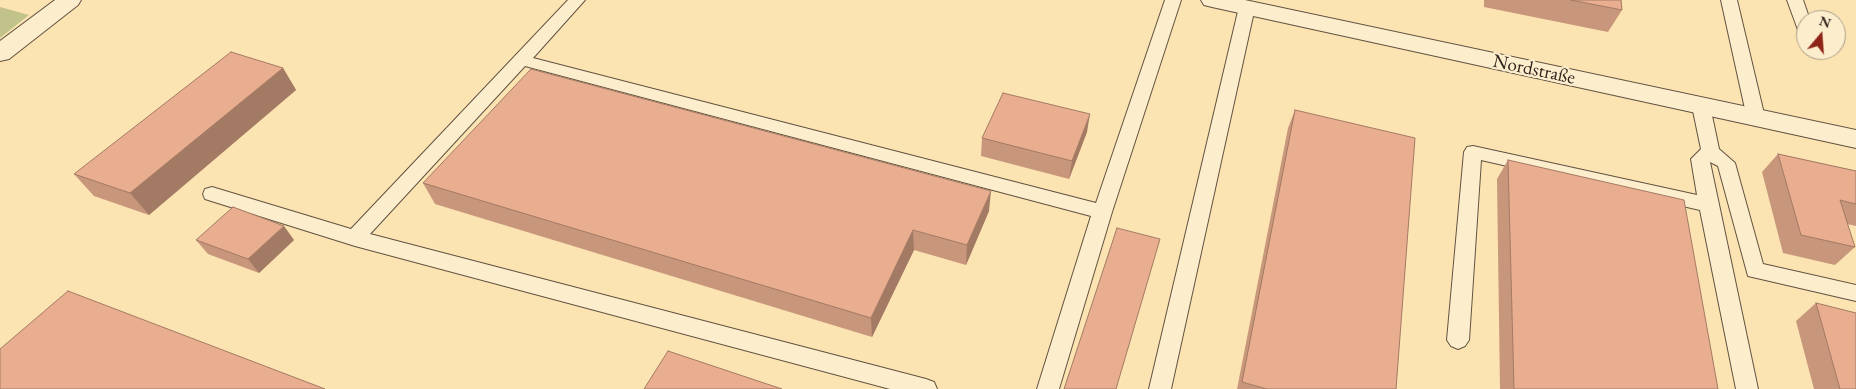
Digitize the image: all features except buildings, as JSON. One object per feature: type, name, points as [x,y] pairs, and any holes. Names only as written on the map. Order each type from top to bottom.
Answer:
[{"type":"street","points":[[0,53],[70,0]]},
{"type":"street","name":"Nordstraße","points":[[1212,0],[1856,140]]},
{"type":"lane","points":[[355,238],[577,0]]},
{"type":"lane","points":[[1048,389],[1102,212],[1173,0]]},
{"type":"lane","points":[[1729,0],[1756,118]]},
{"type":"lane","points":[[1160,389],[1247,8]]},
{"type":"lane","points":[[521,60],[1102,212]]},
{"type":"lane","points":[[1701,106],[1710,152],[1726,163],[1755,270],[1856,293]]},
{"type":"lane","points":[[1458,340],[1473,152],[1708,205]]},
{"type":"lane","points":[[1710,152],[1700,159],[1747,389]]},
{"type":"lane","points":[[212,194],[355,238],[926,389]]},
{"type":"green space","points":[[0,7],[29,15],[0,38]]}]
